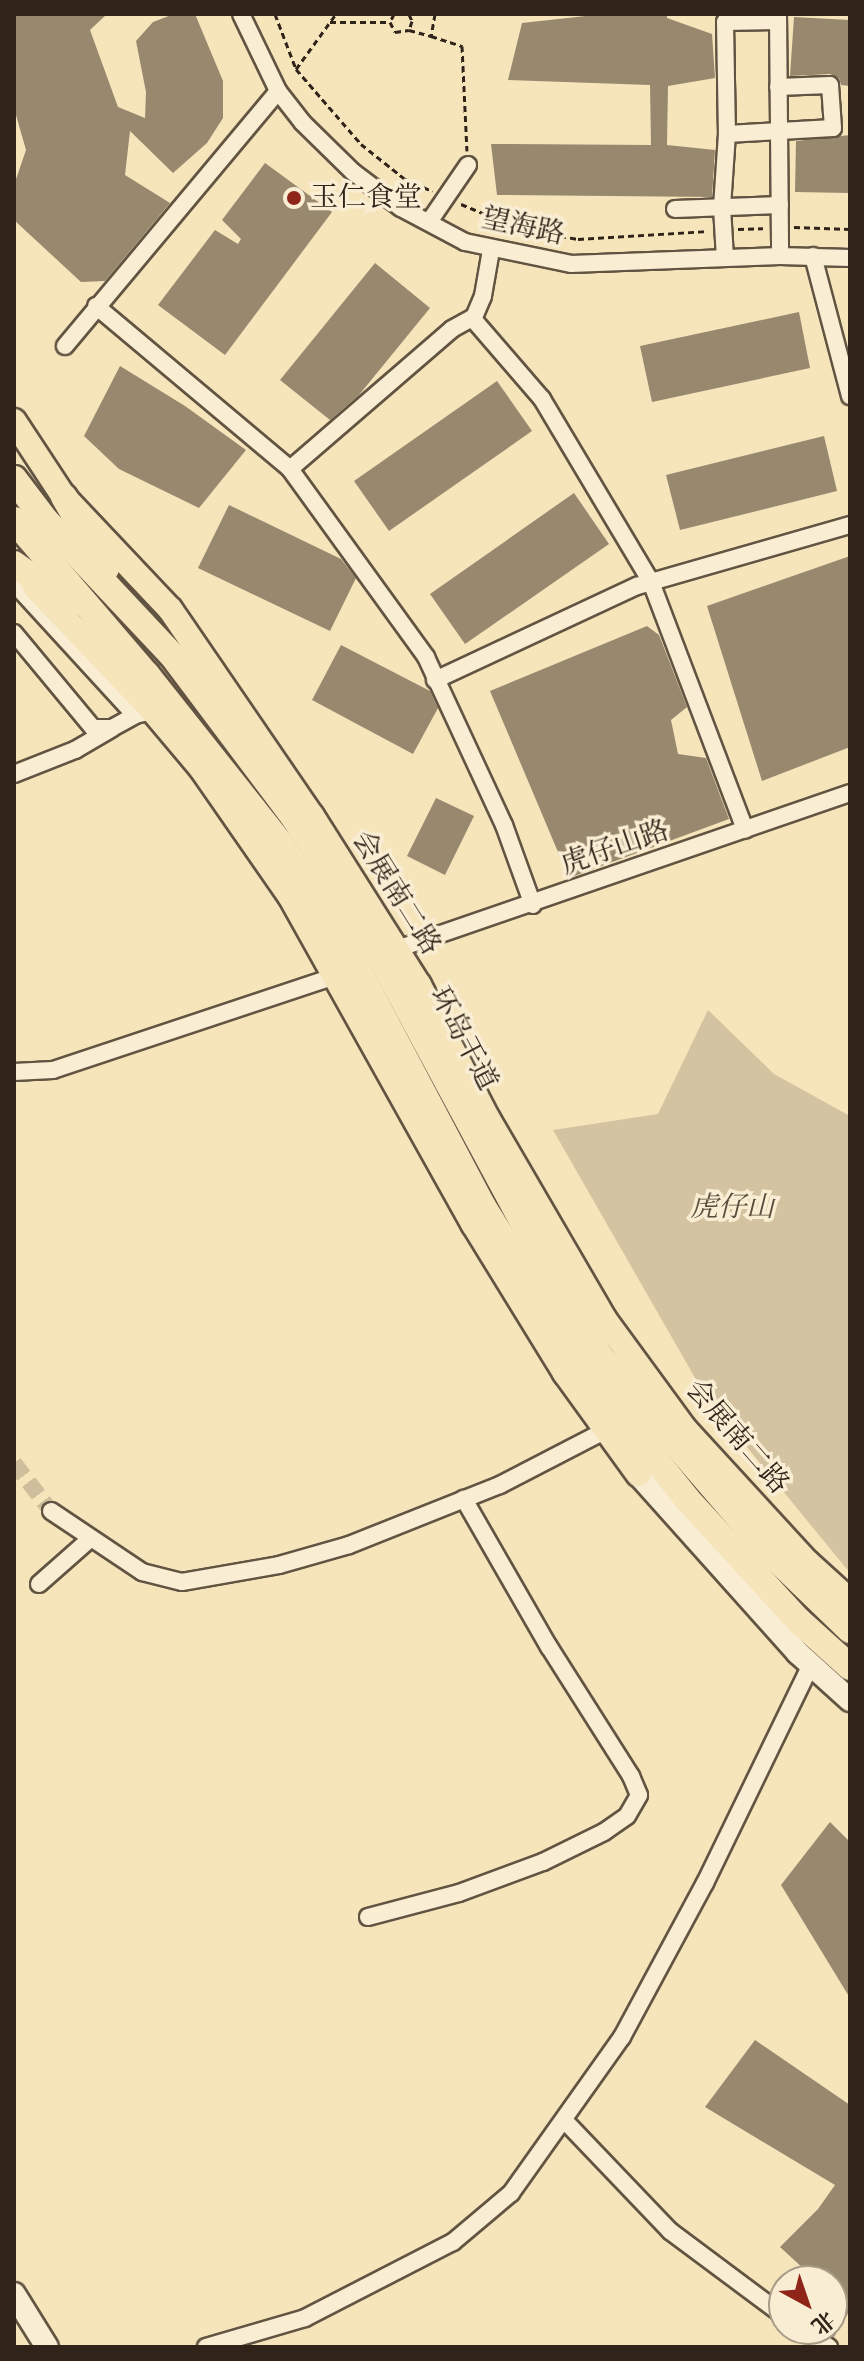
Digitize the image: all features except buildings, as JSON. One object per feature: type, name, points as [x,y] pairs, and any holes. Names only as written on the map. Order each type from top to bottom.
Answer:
[{"type":"highway","name":"环岛干道","points":[[14,479],[46,521],[172,655],[295,819],[357,914],[546,1265],[600,1356],[765,1548],[850,1630]]},
{"type":"highway","points":[[64,497],[127,607]]},
{"type":"highway","points":[[14,520],[108,630],[280,843],[335,926],[482,1205],[615,1425],[798,1620],[850,1667]]},
{"type":"highway","points":[[14,565],[108,630]]},
{"type":"main road","name":"会展南二路","points":[[14,421],[64,497],[170,609],[397,949],[488,1119],[605,1320],[684,1428],[807,1562],[850,1601]]},
{"type":"main road","points":[[14,565],[144,713],[201,768],[281,884],[474,1225],[565,1373],[615,1425],[638,1474],[811,1665],[850,1700]]},
{"type":"main road","points":[[14,2294],[47,2347]]},
{"type":"street","name":"望海路","points":[[241,14],[278,91],[302,122],[353,172],[401,208],[465,242],[491,250],[571,264],[780,256],[850,258]]},
{"type":"street","points":[[725,258],[722,207],[727,134],[725,22],[777,17],[780,256]]},
{"type":"street","points":[[727,134],[833,128],[830,85],[778,87]]},
{"type":"street","points":[[65,346],[278,91]]},
{"type":"street","points":[[429,222],[468,165]]},
{"type":"street","points":[[675,209],[780,205]]},
{"type":"street","points":[[290,469],[452,329],[474,317],[483,296],[491,250]]},
{"type":"street","points":[[813,256],[850,396]]},
{"type":"street","points":[[96,306],[290,469],[426,657],[504,825],[533,905]]},
{"type":"street","points":[[474,317],[542,399],[651,582],[745,830]]},
{"type":"street","points":[[435,680],[651,582],[850,525]]},
{"type":"street","points":[[14,583],[144,713],[75,750],[14,774]]},
{"type":"street","points":[[14,633],[42,672],[93,728],[112,728]]},
{"type":"street","name":"虎仔山路","points":[[397,949],[533,905],[850,793]]},
{"type":"street","points":[[14,1072],[53,1070],[335,976]]},
{"type":"street","points":[[51,1511],[142,1572],[182,1582],[279,1565],[349,1545],[500,1485],[615,1425]]},
{"type":"street","points":[[368,1917],[459,1893],[543,1862],[604,1832],[627,1816],[639,1795],[631,1776],[549,1647],[464,1499]]},
{"type":"street","points":[[39,1584],[90,1539]]},
{"type":"street","points":[[206,2347],[305,2318],[453,2242],[511,2193],[622,2037],[698,1897],[811,1665]]},
{"type":"street","points":[[565,2121],[670,2231],[768,2304]]},
{"type":"path","points":[[275,14],[296,69],[361,144],[405,179],[521,229],[578,239],[779,227],[850,229]]},
{"type":"path","points":[[296,69],[336,14]]},
{"type":"path","points":[[390,22],[394,14]]},
{"type":"path","points":[[409,14],[412,21],[409,30]]},
{"type":"path","points":[[431,36],[435,14]]},
{"type":"path","points":[[330,22],[390,22]]},
{"type":"path","points":[[390,22],[399,33],[409,30],[462,46],[468,165]]},
{"type":"green space","name":"虎仔山","points":[[708,1010],[774,1074],[850,1116],[850,1573],[706,1397],[553,1130],[658,1114]]},
{"type":"tunnel","points":[[14,1463],[51,1511]]},
{"type":"place","name":"玉仁食堂","points":[[294,198]]}]
